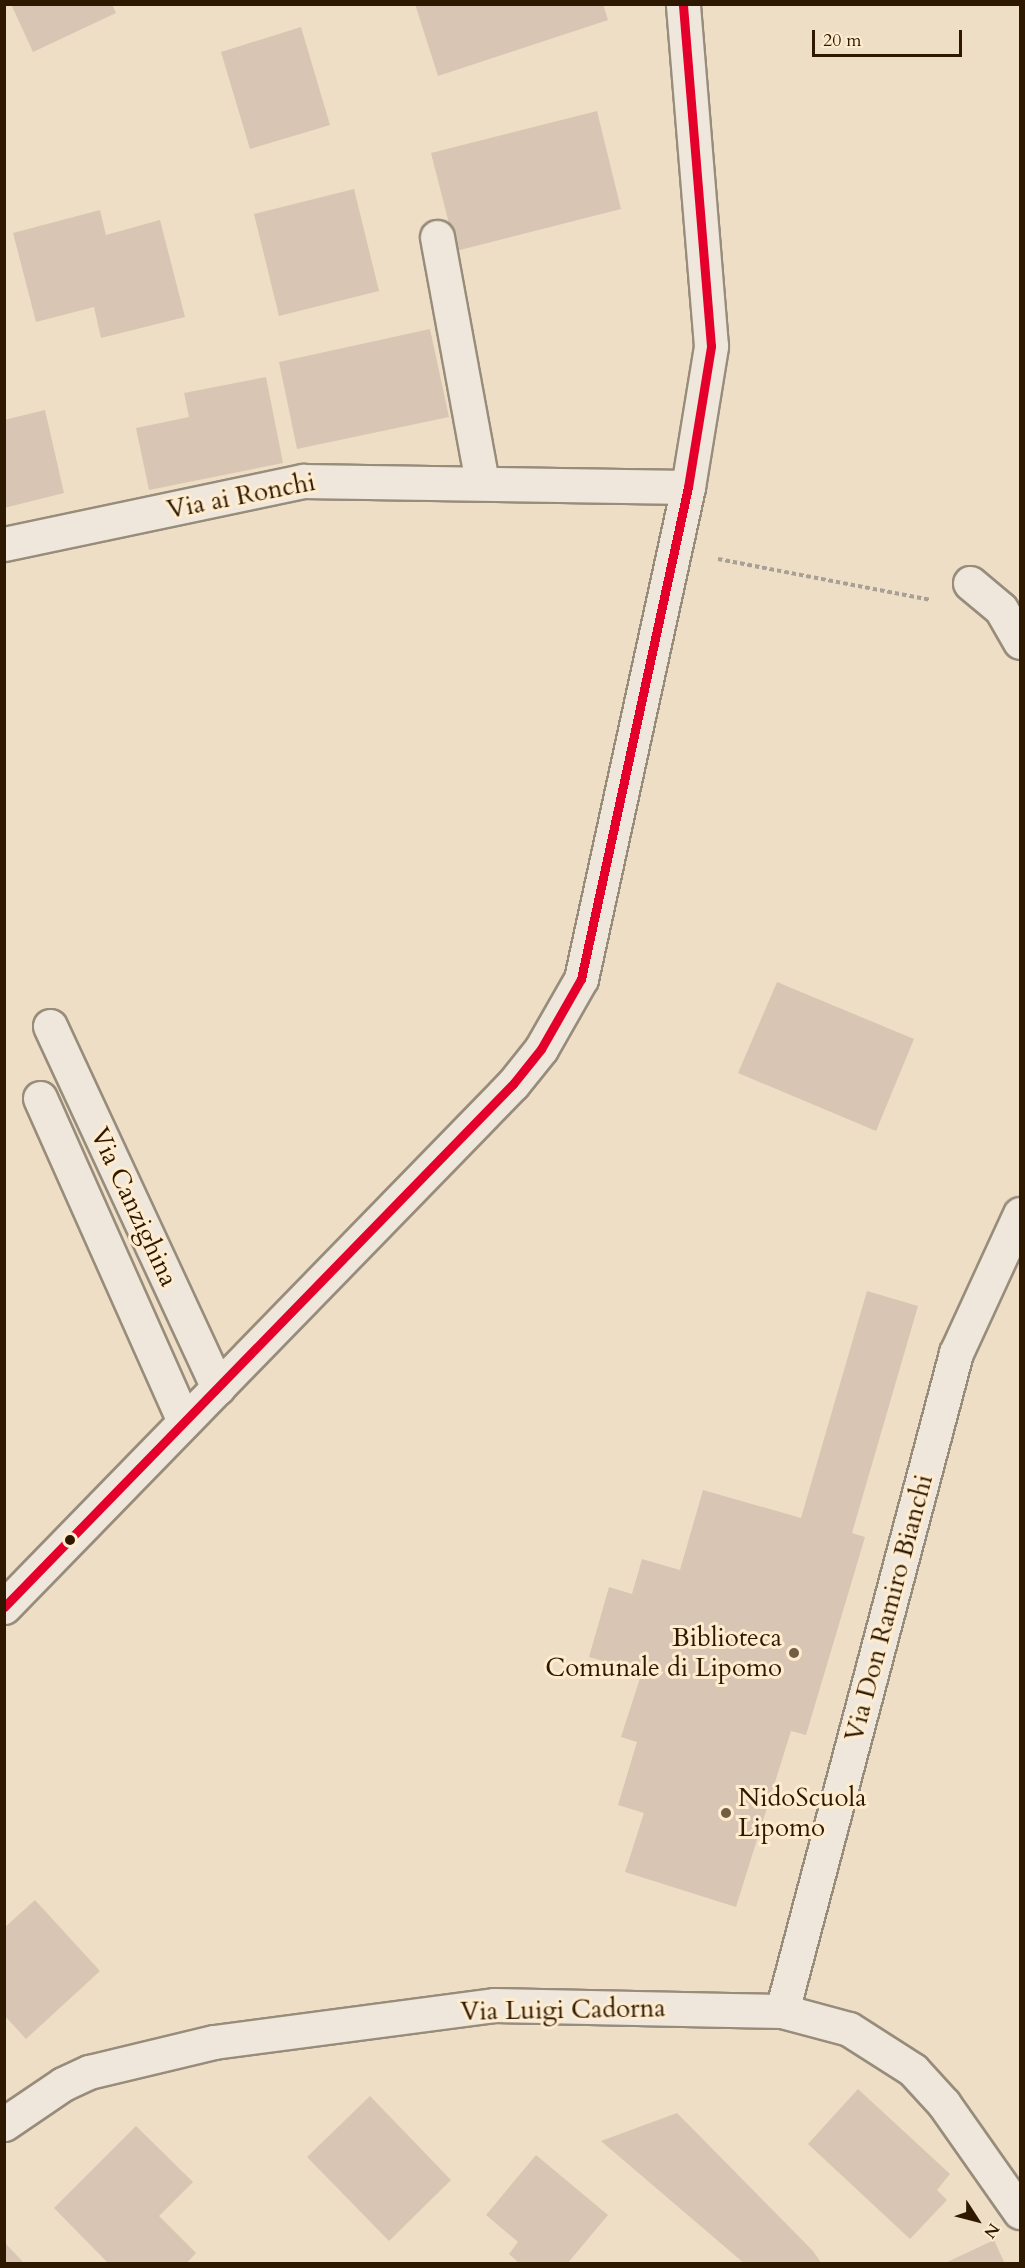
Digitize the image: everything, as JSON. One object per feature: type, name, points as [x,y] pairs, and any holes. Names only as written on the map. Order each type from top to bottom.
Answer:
[{"type":"street","points":[[4,1607],[513,1084],[566,1009],[590,952],[688,487],[711,346],[682,4]]},
{"type":"street","points":[[437,237],[482,483]]},
{"type":"street","name":"Via ai Ronchi","points":[[4,544],[303,481],[688,487]]},
{"type":"street","points":[[970,583],[1001,609],[1020,642]]},
{"type":"street","name":"Via Canzighina","points":[[50,1026],[218,1388]]},
{"type":"street","name":"Via Canzighina","points":[[40,1098],[184,1421]]},
{"type":"street","name":"Via Don Ramiro Bianchi","points":[[782,2011],[956,1353],[1020,1214]]},
{"type":"street","name":"Via Luigi Cadorna","points":[[4,2124],[63,2084],[89,2072],[214,2042],[494,2005],[782,2011],[849,2029],[913,2070],[944,2104],[1020,2212]]},
{"type":"path","points":[[675,550],[944,602],[970,583]]},
{"type":"building","points":[[11,4],[112,4],[116,13],[33,52]]},
{"type":"building","points":[[415,4],[603,4],[608,20],[438,76]]},
{"type":"building","points":[[301,27],[330,125],[250,149],[221,52]]},
{"type":"building","points":[[597,111],[621,209],[456,251],[431,153]]},
{"type":"building","points":[[354,189],[379,291],[279,316],[254,214]]},
{"type":"building","points":[[100,210],[106,235],[160,220],[185,317],[101,338],[94,307],[36,322],[13,233]]},
{"type":"building","points":[[430,329],[449,417],[297,449],[279,362]]},
{"type":"building","points":[[266,377],[283,463],[149,490],[136,428],[189,417],[184,393]]},
{"type":"building","points":[[45,410],[64,493],[4,508],[4,420]]},
{"type":"building","points":[[777,982],[914,1039],[876,1131],[738,1073]]},
{"type":"building","points":[[867,1291],[918,1306],[852,1533],[865,1537],[806,1735],[791,1731],[736,1907],[625,1872],[644,1813],[618,1805],[637,1742],[621,1737],[642,1672],[589,1657],[609,1587],[632,1594],[642,1559],[680,1570],[703,1490],[801,1518]]},
{"type":"building","points":[[35,1900],[100,1971],[26,2039],[4,2015],[4,1928]]},
{"type":"building","points":[[858,2089],[950,2174],[937,2190],[947,2200],[910,2239],[808,2144]]},
{"type":"building","points":[[370,2096],[451,2180],[389,2241],[307,2157]]},
{"type":"building","points":[[677,2113],[813,2251],[822,2264],[745,2264],[601,2141]]},
{"type":"building","points":[[136,2126],[193,2182],[159,2216],[196,2253],[186,2264],[109,2264],[54,2208]]},
{"type":"building","points":[[536,2155],[608,2215],[567,2264],[520,2264],[509,2254],[518,2242],[486,2215]]},
{"type":"building","points":[[994,2240],[1005,2264],[943,2264]]},
{"type":"building","points":[[4,2242],[25,2264],[4,2264]]},
{"type":"transit line","points":[[4,1607],[513,1084],[541,1049],[581,979],[688,487],[711,346],[683,4]]},
{"type":"place","name":"Biblioteca Comunale di Lipomo","points":[[794,1653]]},
{"type":"place","name":"NidoScuola Lipomo","points":[[726,1813]]}]
